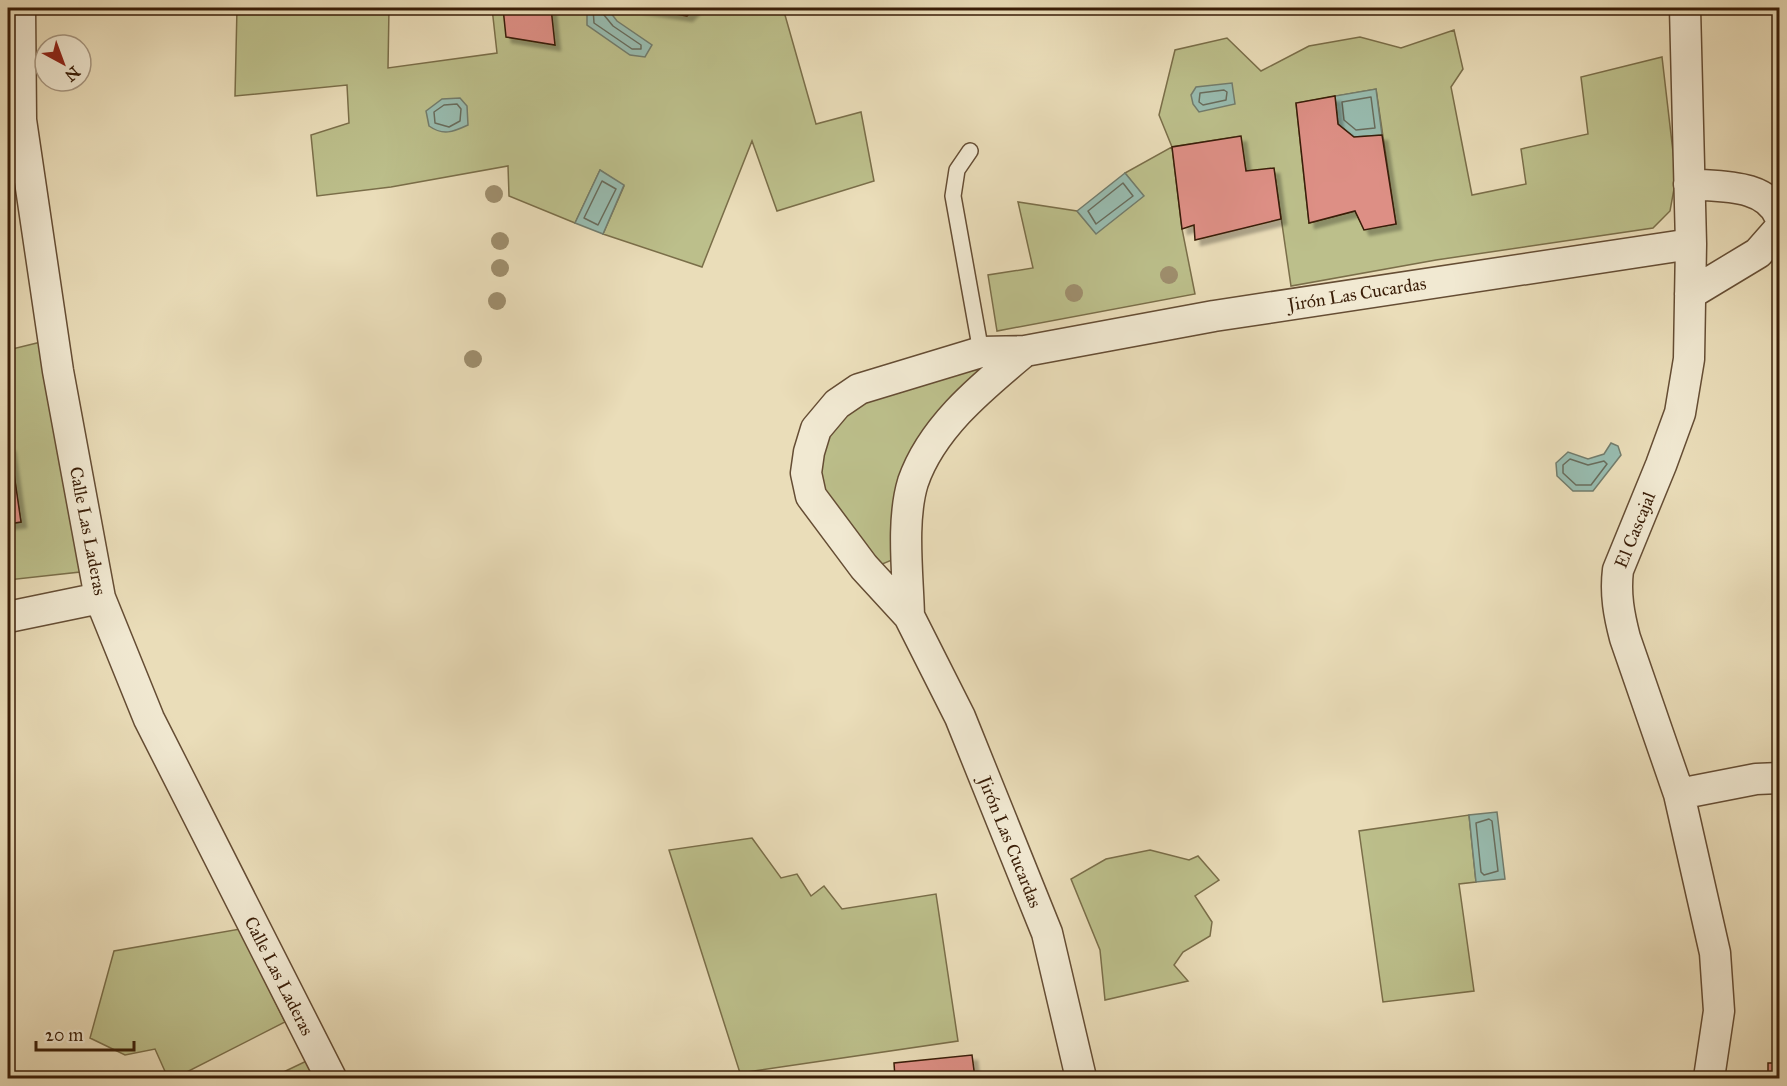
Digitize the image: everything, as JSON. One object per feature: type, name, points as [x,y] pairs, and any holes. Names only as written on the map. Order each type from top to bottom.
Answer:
[{"type":"street","name":"Calle Las Laderas","points":[[20,8],[21,120],[58,371],[100,598],[149,719],[331,1078]]},
{"type":"street","name":"El Cascajal","points":[[1685,8],[1691,244],[1689,359],[1680,413],[1662,465],[1618,570],[1616,588],[1618,615],[1625,638],[1679,794],[1715,953],[1719,1011],[1709,1078]]},
{"type":"street","points":[[1689,184],[1748,190],[1764,197],[1779,217]]},
{"type":"street","points":[[1690,294],[1758,253],[1779,232],[1779,228]]},
{"type":"street","name":"Jirón Las Cucardas","points":[[1081,1078],[1047,933],[960,717],[909,616],[864,567],[811,496],[806,473],[808,452],[816,429],[837,404],[859,389],[981,352],[1025,351],[1214,316],[1691,244]]},
{"type":"street","name":"Jirón Las Cucardas","points":[[909,616],[906,533],[913,484],[930,446],[975,394],[1025,351]]},
{"type":"street","points":[[864,567],[886,563],[907,551]]},
{"type":"street","points":[[8,617],[100,598]]},
{"type":"street","points":[[1679,794],[1756,779],[1779,778]]},
{"type":"lane","points":[[970,151],[957,170],[953,196],[981,352]]},
{"type":"green space","points":[[237,8],[389,8],[388,68],[497,53],[492,8],[783,8],[816,124],[861,112],[874,181],[777,211],[752,141],[702,267],[603,234],[624,186],[600,170],[575,223],[509,196],[508,166],[391,187],[317,196],[311,135],[349,123],[347,85],[235,96]]},
{"type":"green space","points":[[1454,30],[1463,69],[1451,87],[1472,195],[1526,184],[1521,149],[1588,134],[1581,77],[1662,57],[1676,178],[1670,211],[1653,228],[1436,260],[1291,286],[1274,169],[1246,171],[1240,136],[1172,147],[1159,115],[1175,50],[1227,38],[1261,71],[1309,46],[1360,37],[1401,48]],"holes":[[[1376,89],[1396,224],[1364,229],[1355,211],[1309,223],[1296,103]]]},
{"type":"green space","points":[[1172,147],[1182,229],[1195,294],[997,331],[988,275],[1033,268],[1018,202],[1077,211],[1096,233],[1143,196],[1125,173]]},
{"type":"green space","points":[[41,342],[80,572],[8,580],[8,524],[21,522],[8,446],[8,350]]},
{"type":"green space","points":[[1025,351],[930,446],[892,560],[880,565],[832,527],[809,452],[837,404]]},
{"type":"green space","points":[[1469,815],[1476,882],[1459,884],[1474,991],[1383,1002],[1359,831]]},
{"type":"green space","points":[[752,838],[781,878],[797,874],[811,896],[824,886],[842,909],[936,894],[958,1041],[740,1073],[669,850]]},
{"type":"green space","points":[[1150,850],[1189,860],[1198,856],[1219,880],[1195,896],[1212,922],[1210,936],[1183,952],[1174,965],[1188,981],[1105,1000],[1100,950],[1071,879],[1106,859]]},
{"type":"green space","points":[[240,929],[285,1022],[175,1078],[168,1078],[155,1049],[125,1055],[90,1038],[114,951]]},
{"type":"green space","points":[[319,1055],[331,1078],[271,1078]]},
{"type":"water","points":[[587,8],[607,8],[617,21],[652,45],[645,57],[630,55],[587,25]]},
{"type":"water","points":[[1232,83],[1235,104],[1199,112],[1193,104],[1191,95],[1196,87]]},
{"type":"water","points":[[1376,89],[1382,135],[1354,137],[1338,124],[1335,96]]},
{"type":"water","points":[[460,98],[467,106],[468,125],[448,132],[429,126],[426,111],[442,99]]},
{"type":"water","points":[[600,170],[624,185],[603,234],[575,223]]},
{"type":"water","points":[[1125,173],[1144,196],[1096,234],[1077,211]]},
{"type":"water","points":[[1611,443],[1618,446],[1621,455],[1593,491],[1573,491],[1557,476],[1556,463],[1568,452],[1588,459],[1604,454]]},
{"type":"water","points":[[1497,812],[1505,879],[1476,882],[1469,815]]},
{"type":"building","points":[[503,8],[551,8],[555,45],[506,37]]},
{"type":"building","points":[[637,8],[695,8],[687,16]]},
{"type":"building","points":[[1335,96],[1338,124],[1354,137],[1382,135],[1396,224],[1364,230],[1355,211],[1309,223],[1296,103]]},
{"type":"building","points":[[1241,136],[1246,171],[1274,168],[1281,219],[1195,240],[1194,225],[1182,229],[1172,147]]},
{"type":"building","points":[[8,446],[10,446],[21,522],[8,524]]},
{"type":"building","points":[[972,1055],[975,1078],[895,1078],[894,1063]]},
{"type":"building","points":[[1768,1063],[1780,1063],[1780,1078],[1768,1078]]}]
